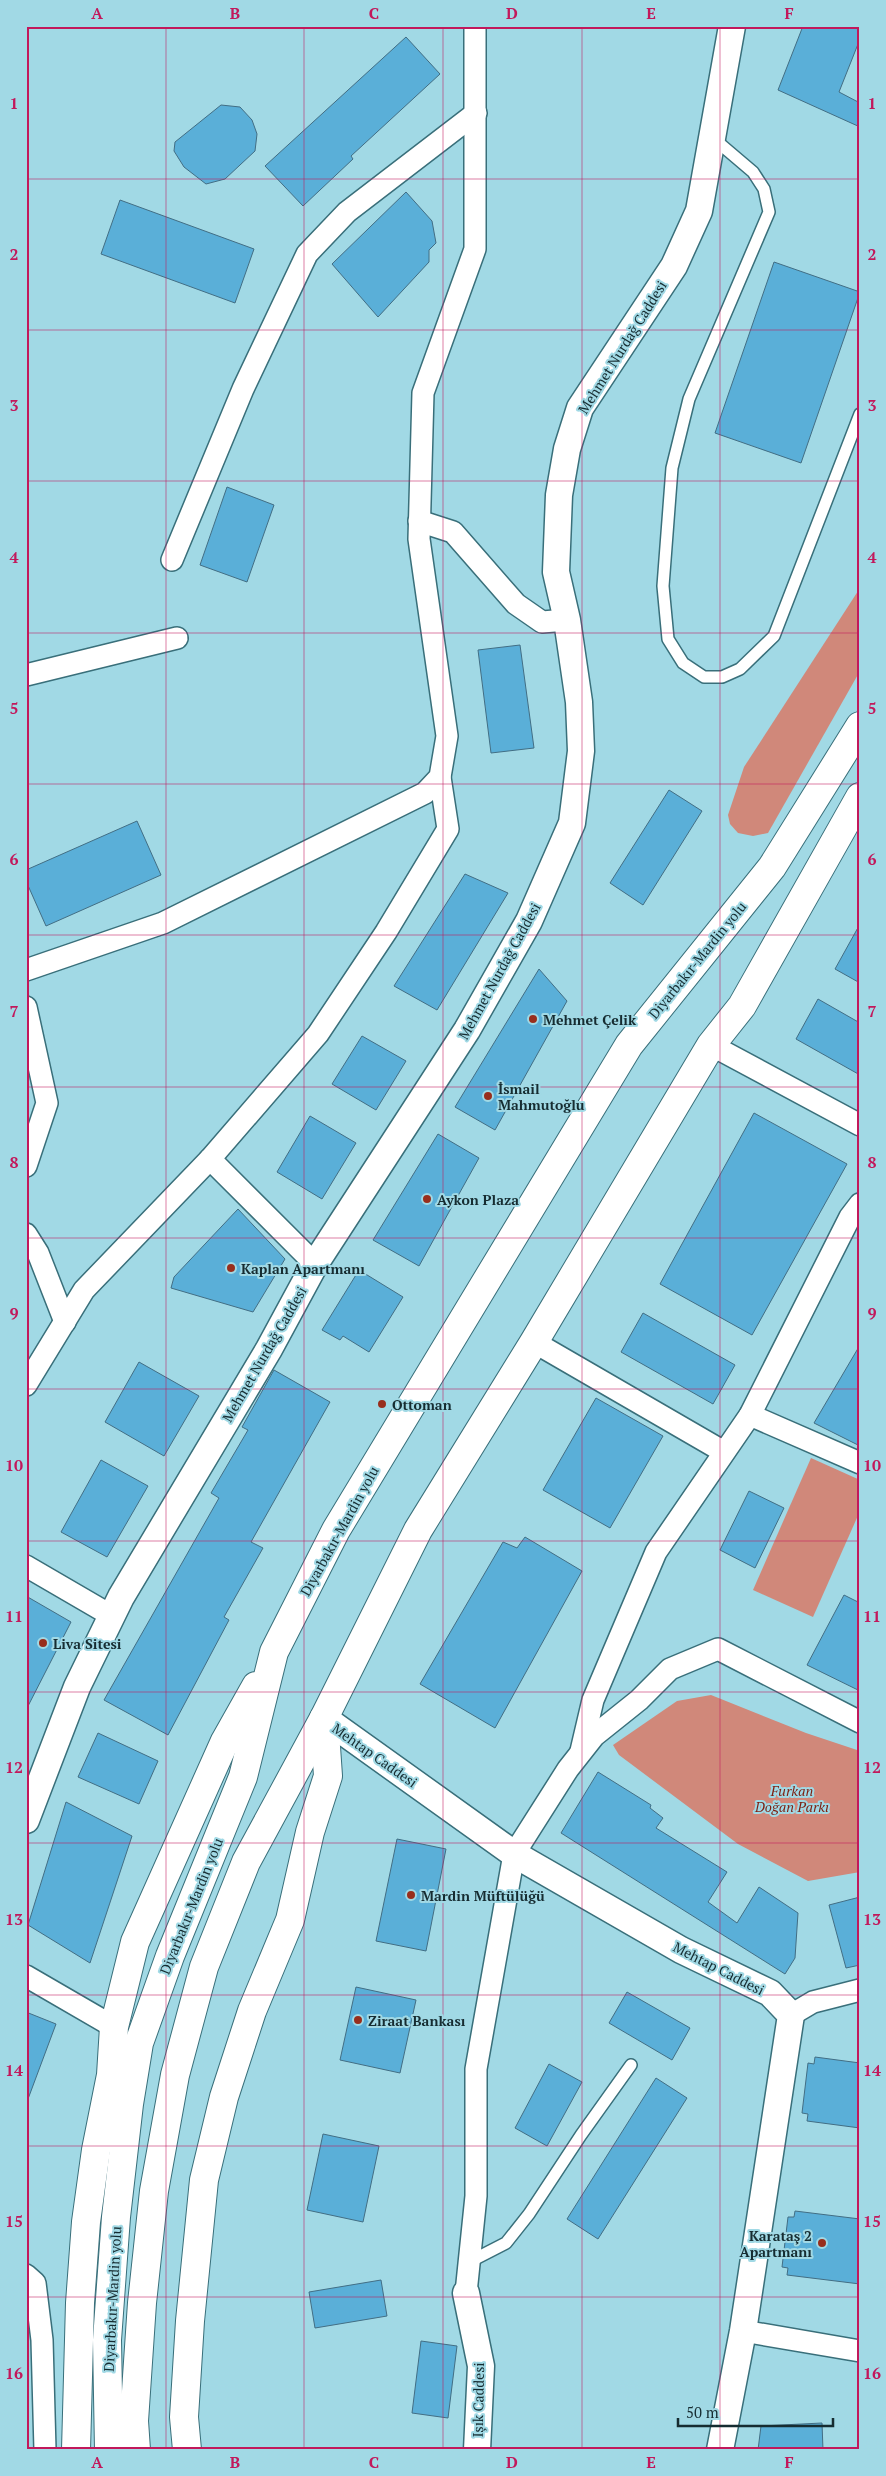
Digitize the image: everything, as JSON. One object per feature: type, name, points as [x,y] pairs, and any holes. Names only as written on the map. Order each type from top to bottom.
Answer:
[{"type":"highway","name":"Diyarbakır-Mardin yolu","points":[[109,2450],[107,2340],[128,2113],[139,2043],[170,1956],[243,1777],[274,1652],[336,1530],[629,1045],[772,867],[860,726]]},
{"type":"highway","points":[[136,2450],[134,2421],[142,2304],[154,2191],[175,2075],[204,1967],[246,1862],[324,1718],[418,1530],[534,1342],[710,1045],[742,1006],[860,796]]},
{"type":"highway","points":[[76,2450],[80,2302],[86,2222],[96,2150],[110,2075],[114,2027],[135,1942],[225,1741],[274,1652]]},
{"type":"highway","points":[[187,2450],[184,2417],[190,2321],[204,2180],[224,2097],[252,2011],[290,1920],[310,1832],[328,1776],[324,1718]]},
{"type":"street","points":[[26,1385],[84,1290],[210,1159],[318,1034],[386,932],[448,829],[440,777],[448,736],[419,539],[423,393],[475,249],[475,26]]},
{"type":"street","name":"Mehmet Nurdağ Caddesi","points":[[26,1820],[77,1687],[128,1582],[269,1349],[315,1264],[467,1030],[529,921],[572,823],[581,751],[579,702],[567,620],[556,572],[558,495],[566,449],[580,408],[674,266],[699,211],[732,26]]},
{"type":"street","points":[[172,560],[243,389],[307,254],[347,212],[476,113]]},
{"type":"street","points":[[419,521],[453,532],[516,604],[542,622],[567,620]]},
{"type":"street","points":[[26,675],[177,638]]},
{"type":"street","points":[[26,970],[163,922],[425,792],[440,777]]},
{"type":"street","points":[[26,1007],[47,1103],[26,1166]]},
{"type":"street","points":[[710,1045],[860,1125]]},
{"type":"street","points":[[210,1159],[315,1264]]},
{"type":"street","points":[[580,1754],[593,1700],[656,1552],[750,1415],[850,1217],[860,1204]]},
{"type":"street","points":[[26,1234],[38,1253],[65,1322]]},
{"type":"street","points":[[534,1342],[724,1452]]},
{"type":"street","points":[[750,1415],[860,1463]]},
{"type":"street","points":[[26,1566],[112,1616]]},
{"type":"street","points":[[466,2292],[476,2196],[476,2069],[514,1854],[568,1769],[594,1736],[639,1700],[670,1668],[718,1649],[860,1722]]},
{"type":"street","name":"Mehtap Caddesi","points":[[324,1718],[514,1854],[681,1950],[770,1994],[791,2015]]},
{"type":"street","points":[[26,1976],[114,2027]]},
{"type":"street","points":[[720,2450],[743,2331],[791,2015],[813,2002],[860,1990]]},
{"type":"street","points":[[26,2275],[34,2283],[42,2340],[45,2450]]},
{"type":"street","name":"Işık Caddesi","points":[[466,2292],[481,2366],[477,2450]]},
{"type":"street","points":[[743,2331],[860,2351]]},
{"type":"lane","points":[[713,138],[754,172],[764,189],[769,212],[689,399],[672,468],[663,586],[668,639],[684,663],[704,677],[722,676],[740,669],[774,636],[860,414]]},
{"type":"lane","points":[[469,2262],[506,2243],[529,2214],[581,2135],[631,2065]]},
{"type":"green space","points":[[860,588],[860,671],[768,833],[753,836],[738,833],[730,824],[728,815],[744,767]]},
{"type":"green space","points":[[811,1458],[860,1480],[860,1511],[813,1617],[753,1590]]},
{"type":"green space","name":"Furkan Doğan Parkı","points":[[711,1695],[806,1733],[860,1751],[860,1872],[808,1881],[738,1844],[619,1755],[613,1745],[677,1701]]},
{"type":"building","points":[[803,26],[860,26],[860,39],[839,92],[860,103],[860,127],[778,90]]},
{"type":"building","points":[[406,37],[440,74],[351,156],[353,159],[303,206],[265,166]]},
{"type":"building","points":[[221,105],[240,107],[252,120],[257,134],[255,151],[225,179],[206,184],[184,167],[174,151],[175,142]]},
{"type":"building","points":[[406,192],[432,221],[436,243],[429,250],[429,262],[378,317],[332,264]]},
{"type":"building","points":[[120,200],[254,249],[235,303],[101,254]]},
{"type":"building","points":[[774,262],[860,292],[801,463],[715,433]]},
{"type":"building","points":[[227,487],[274,505],[247,582],[200,565]]},
{"type":"building","points":[[520,645],[534,748],[491,753],[478,650]]},
{"type":"building","points":[[669,790],[702,811],[643,905],[610,883]]},
{"type":"building","points":[[137,821],[161,875],[46,926],[26,881],[26,870]]},
{"type":"building","points":[[465,874],[508,893],[437,1010],[394,986]]},
{"type":"building","points":[[860,924],[860,983],[835,969]]},
{"type":"building","points":[[539,969],[567,1001],[495,1130],[455,1107]]},
{"type":"building","points":[[818,999],[860,1023],[860,1075],[796,1039]]},
{"type":"building","points":[[362,1036],[406,1061],[376,1110],[332,1084]]},
{"type":"building","points":[[754,1113],[847,1164],[752,1335],[660,1284]]},
{"type":"building","points":[[310,1116],[356,1143],[322,1199],[277,1172]]},
{"type":"building","name":"Aykon Plaza","points":[[438,1134],[479,1158],[419,1266],[373,1240]]},
{"type":"building","name":"Kaplan Apartmanı","points":[[238,1209],[285,1259],[253,1312],[171,1288],[174,1277]]},
{"type":"building","points":[[359,1270],[403,1297],[369,1352],[343,1336],[340,1340],[322,1330]]},
{"type":"building","points":[[643,1313],[735,1365],[713,1404],[621,1352]]},
{"type":"building","points":[[860,1345],[860,1446],[814,1423]]},
{"type":"building","points":[[139,1362],[199,1396],[164,1456],[105,1422]]},
{"type":"building","points":[[274,1370],[330,1402],[251,1542],[263,1548],[224,1617],[229,1620],[168,1735],[104,1700],[219,1498],[211,1493],[248,1430],[242,1427]]},
{"type":"building","points":[[596,1398],[663,1436],[610,1528],[543,1490]]},
{"type":"building","points":[[101,1460],[148,1486],[107,1557],[61,1532]]},
{"type":"building","points":[[749,1491],[784,1508],[755,1568],[720,1550]]},
{"type":"building","points":[[525,1537],[582,1571],[495,1728],[420,1684],[503,1542],[517,1548]]},
{"type":"building","points":[[844,1595],[860,1603],[860,1691],[807,1665]]},
{"type":"building","name":"Liva Sitesi","points":[[26,1596],[71,1622],[26,1710]]},
{"type":"building","points":[[98,1733],[158,1761],[139,1804],[78,1777]]},
{"type":"building","points":[[598,1772],[651,1805],[650,1808],[663,1818],[656,1828],[727,1872],[708,1902],[737,1923],[759,1887],[798,1913],[795,1958],[785,1974],[561,1833]]},
{"type":"building","points":[[66,1802],[132,1836],[90,1963],[28,1925]]},
{"type":"building","name":"Mardin Müftülüğü","points":[[397,1839],[446,1849],[426,1951],[376,1941]]},
{"type":"building","points":[[860,1897],[860,1965],[846,1968],[829,1905]]},
{"type":"building","points":[[356,1987],[416,2000],[400,2073],[340,2060]]},
{"type":"building","points":[[627,1992],[690,2028],[672,2060],[609,2023]]},
{"type":"building","points":[[26,2012],[56,2024],[28,2099],[26,2099]]},
{"type":"building","points":[[815,2057],[860,2063],[860,2128],[807,2121],[808,2114],[802,2113],[808,2063],[814,2064]]},
{"type":"building","points":[[549,2064],[582,2082],[547,2146],[515,2128]]},
{"type":"building","points":[[656,2078],[687,2098],[598,2239],[567,2219]]},
{"type":"building","points":[[323,2134],[379,2146],[363,2222],[307,2210]]},
{"type":"building","name":"Karataş 2 Apartmanı","points":[[795,2211],[860,2219],[860,2284],[787,2275],[788,2268],[782,2267],[788,2217],[794,2217]]},
{"type":"building","points":[[381,2280],[387,2316],[315,2328],[309,2292]]},
{"type":"building","points":[[421,2341],[457,2346],[448,2418],[412,2413]]},
{"type":"building","points":[[822,2423],[823,2450],[758,2450],[761,2426]]},
{"type":"place","name":"Mehmet Çelik","points":[[533,1019]]},
{"type":"place","name":"İsmail Mahmutoğlu","points":[[488,1096]]},
{"type":"place","name":"Aykon Plaza","points":[[427,1199]]},
{"type":"place","name":"Kaplan Apartmanı","points":[[231,1268]]},
{"type":"place","name":"Ottoman","points":[[382,1404]]},
{"type":"place","name":"Liva Sitesi","points":[[43,1643]]},
{"type":"place","name":"Mardin Müftülüğü","points":[[411,1895]]},
{"type":"place","name":"Ziraat Bankası","points":[[358,2020]]},
{"type":"place","name":"Karataş 2 Apartmanı","points":[[822,2243]]}]
